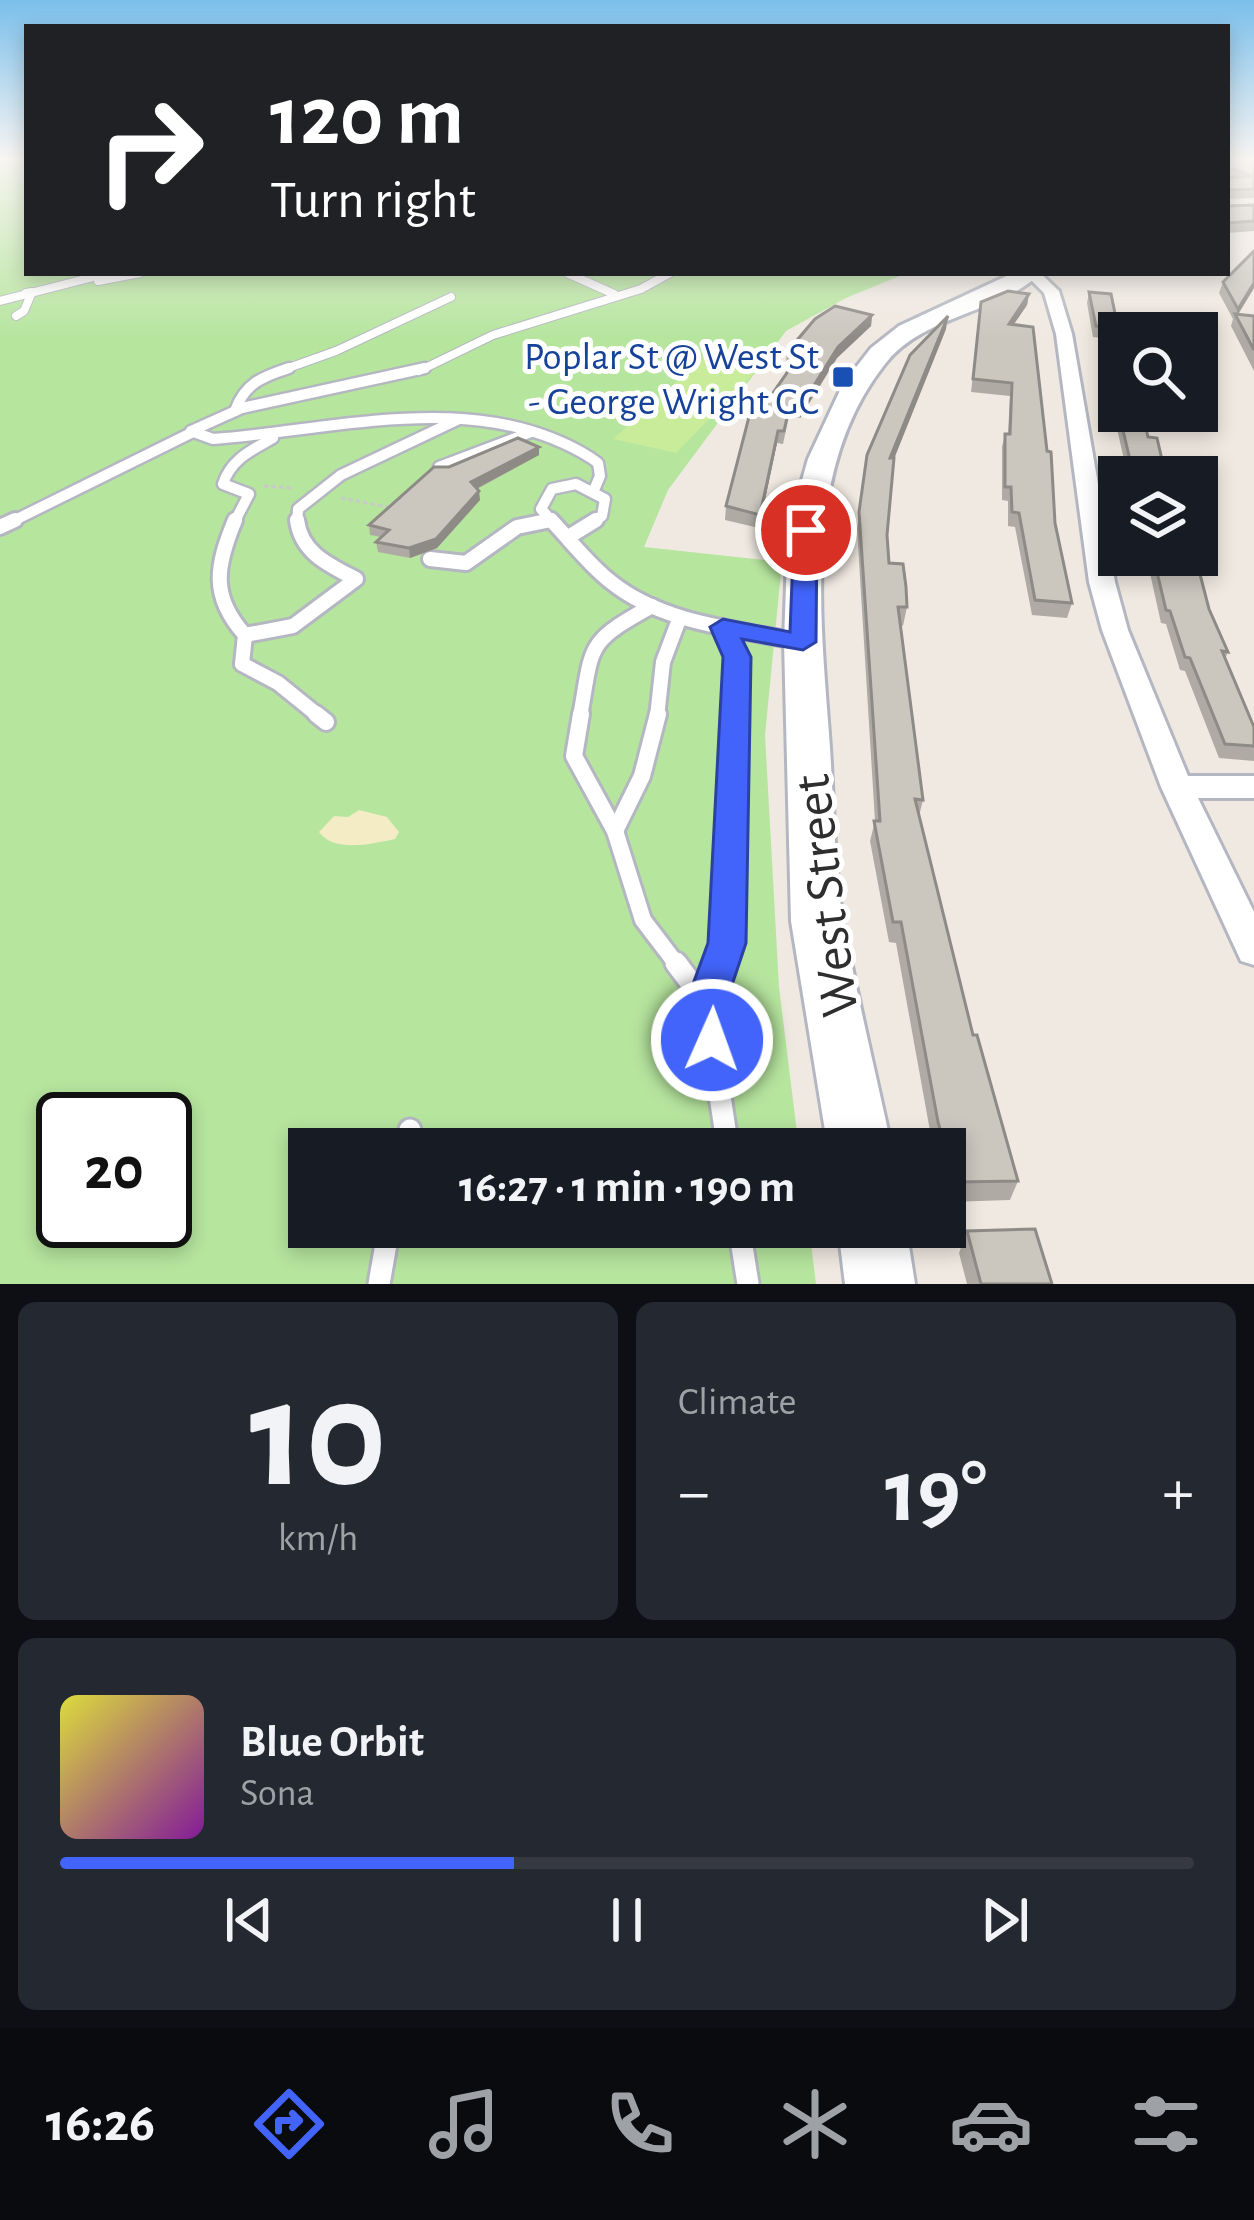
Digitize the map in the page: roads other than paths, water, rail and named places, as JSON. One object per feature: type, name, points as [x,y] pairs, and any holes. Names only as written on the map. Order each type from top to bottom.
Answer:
[{"type":"street","name":"West Street","points":[[856,1128],[817,921],[803,642],[806,530],[823,459],[856,384],[880,352],[908,331],[1025,276]]},
{"type":"street","points":[[1034,276],[1051,291],[1064,334],[1107,608],[1177,787],[1254,950]]},
{"type":"street","points":[[1177,787],[1254,787]]},
{"type":"street","points":[[875,1248],[880,1284]]},
{"type":"lane","points":[[0,301],[95,276]]},
{"type":"lane","points":[[63,283],[128,276]]},
{"type":"lane","points":[[574,276],[619,295]]},
{"type":"lane","points":[[0,527],[235,411],[418,371],[493,334],[619,295],[663,276]]},
{"type":"lane","points":[[0,292],[32,292]]},
{"type":"lane","points":[[16,316],[24,311],[32,292]]},
{"type":"lane","points":[[235,411],[242,392],[257,379],[336,351],[451,297]]},
{"type":"lane","points":[[193,432],[213,439],[394,419],[462,418],[531,432],[586,453],[598,463],[600,476],[594,490]]},
{"type":"lane","points":[[245,635],[293,626],[356,580],[315,557],[299,540],[298,509],[341,475],[462,418]]},
{"type":"lane","points":[[439,467],[531,432]]},
{"type":"lane","points":[[278,435],[234,463],[223,476],[223,484],[249,494],[224,550],[220,573],[225,612],[245,635],[242,664],[278,682],[326,722]]},
{"type":"lane","points":[[570,536],[602,516],[605,499],[576,484],[552,489],[541,509],[611,582],[680,617],[803,642]]},
{"type":"lane","points":[[430,559],[466,563],[517,527],[551,520]]},
{"type":"lane","points":[[652,606],[603,633],[592,647],[574,757],[615,831],[643,920],[706,1003]]},
{"type":"lane","points":[[615,831],[642,776],[656,731],[664,662],[680,617]]},
{"type":"lane","points":[[723,627],[737,657],[727,943],[706,1003],[725,1128]]},
{"type":"lane","points":[[379,1284],[385,1248]]},
{"type":"lane","points":[[742,1248],[748,1284]]},
{"type":"place","name":"Poplar St @ West St - George Wright GC","points":[[843,377]]}]
